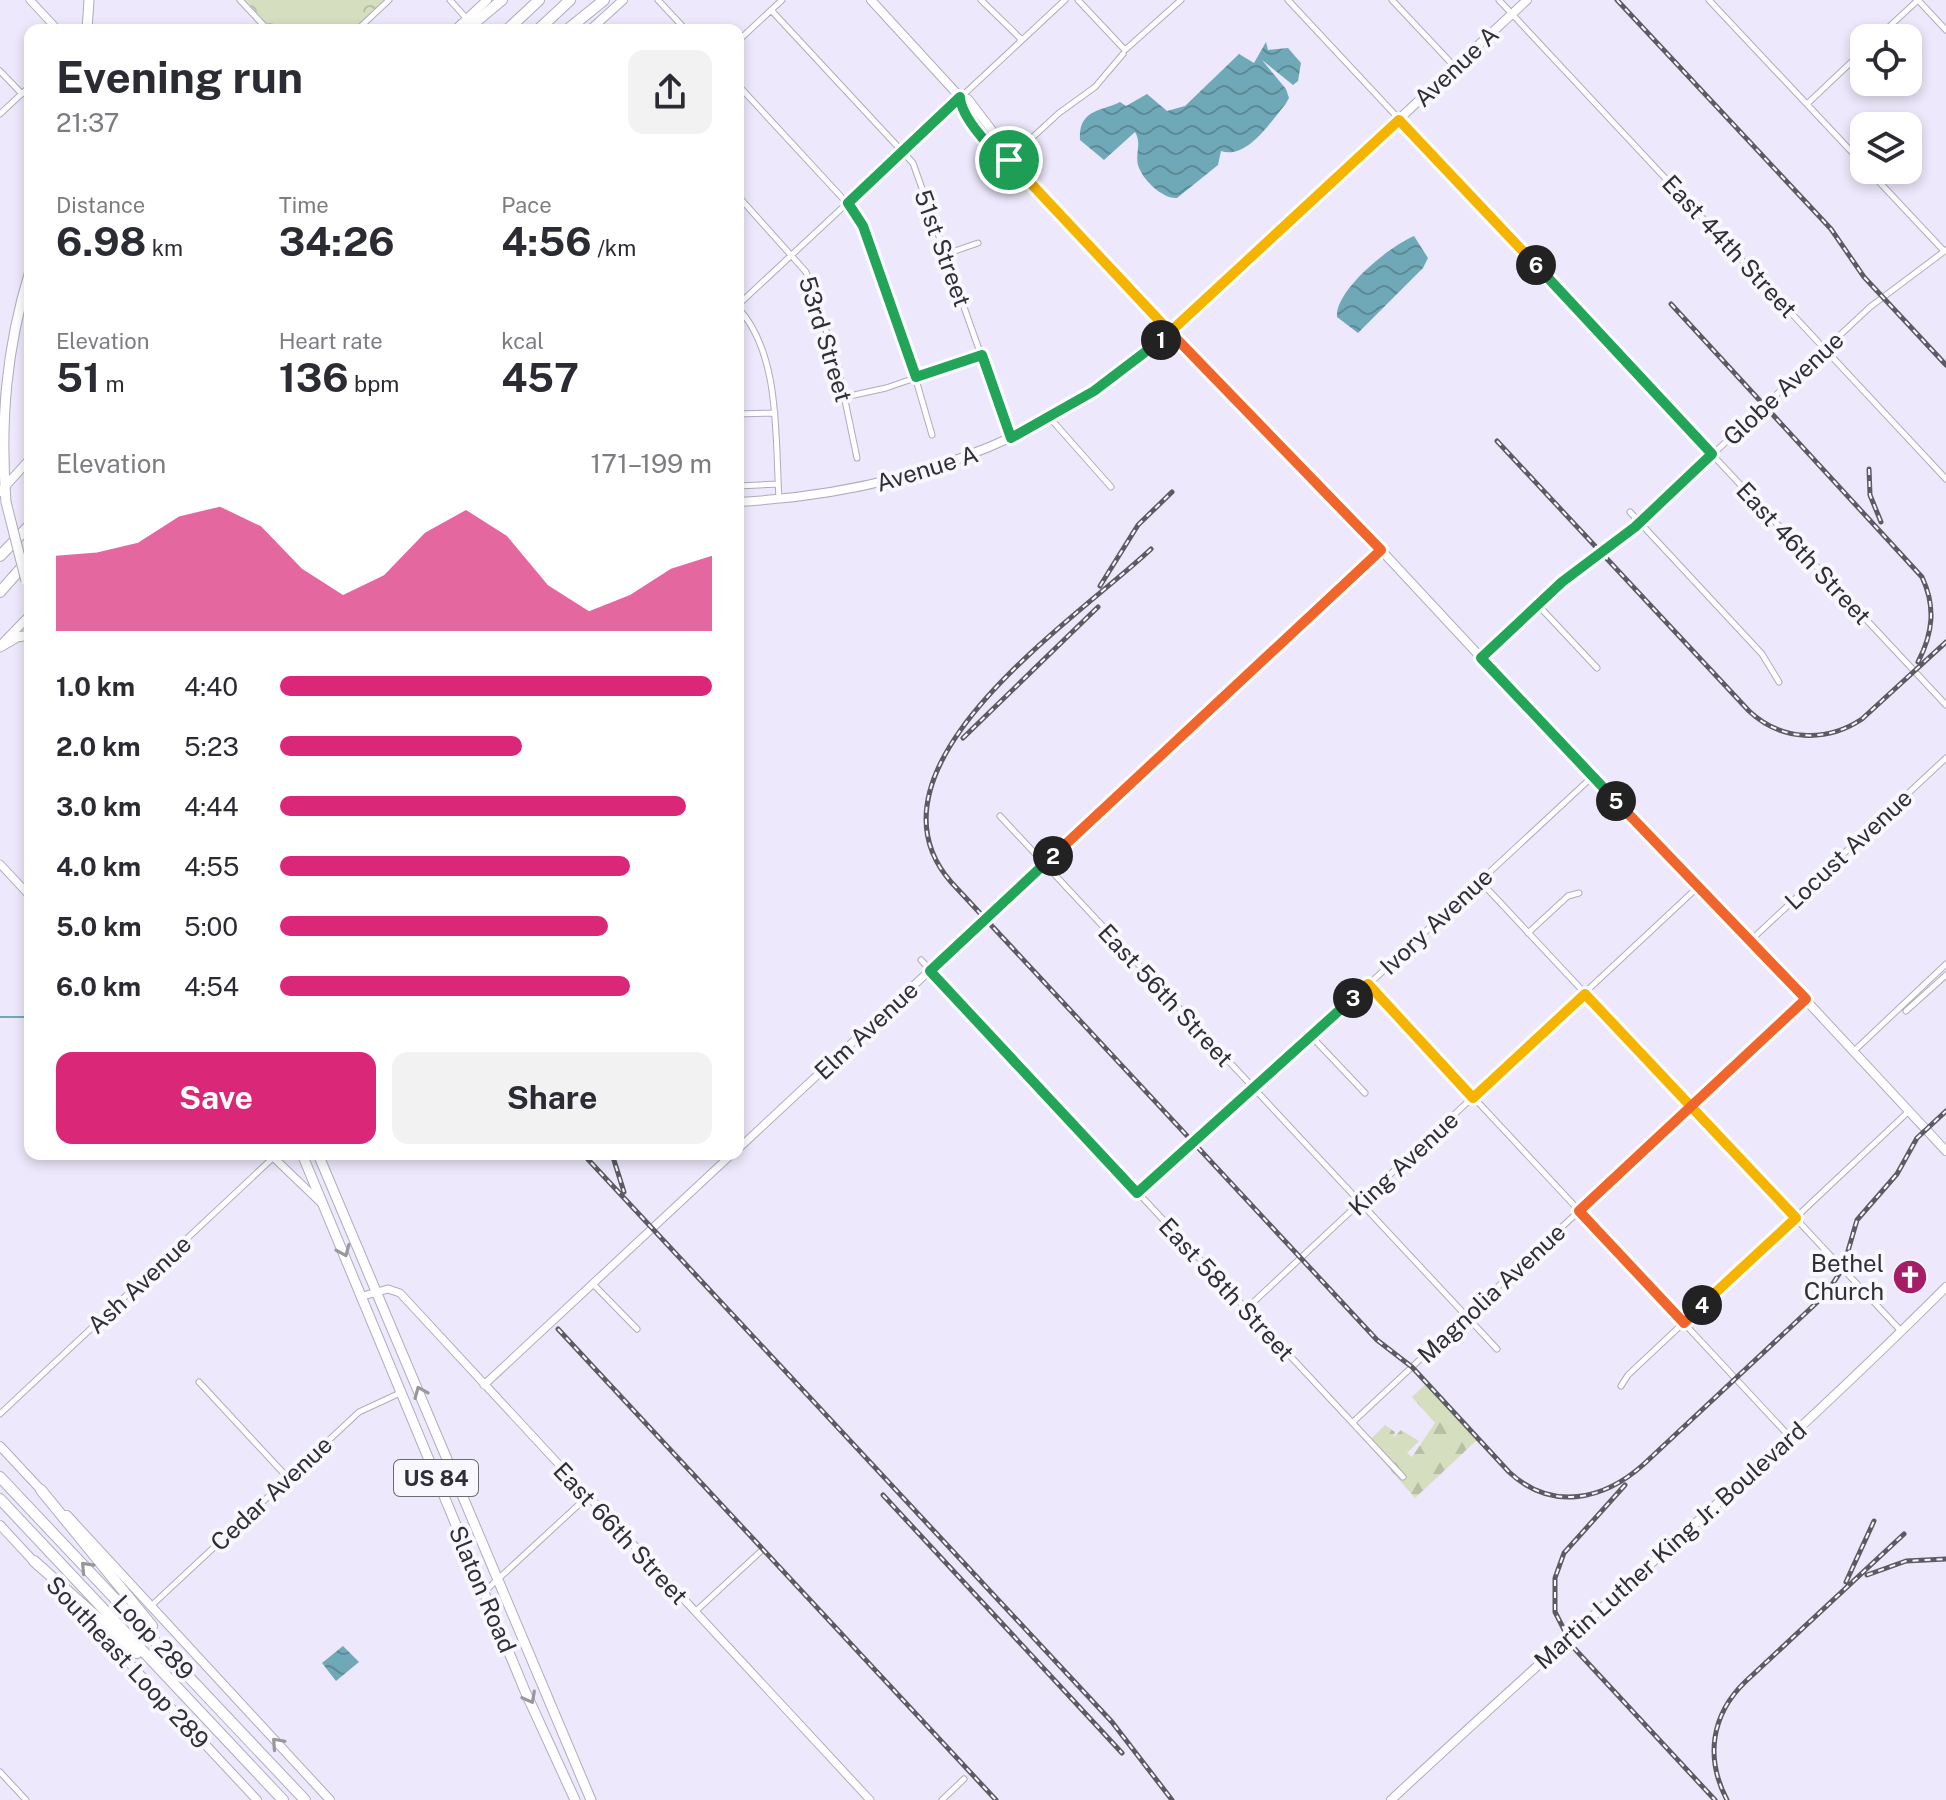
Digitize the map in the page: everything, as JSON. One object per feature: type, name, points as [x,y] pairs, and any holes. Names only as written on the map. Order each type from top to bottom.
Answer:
[{"type":"highway","points":[[87,24],[89,0]]},
{"type":"highway","points":[[466,24],[502,0]]},
{"type":"highway","points":[[513,24],[539,0]]},
{"type":"highway","points":[[544,24],[570,0]]},
{"type":"highway","points":[[574,24],[604,0]]},
{"type":"highway","points":[[24,296],[4,380],[2,490],[24,567]]},
{"type":"highway","points":[[0,556],[24,531]]},
{"type":"highway","points":[[0,585],[24,563]]},
{"type":"highway","points":[[0,592],[24,564]]},
{"type":"highway","points":[[0,646],[24,636]]},
{"type":"highway","name":"Slaton Road","points":[[305,1160],[421,1443],[575,1800]]},
{"type":"highway","name":"Slaton Road","points":[[321,1160],[591,1800]]},
{"type":"highway","points":[[421,1443],[438,1436]]},
{"type":"highway","name":"Loop 289","points":[[0,1477],[305,1800]]},
{"type":"highway","points":[[41,1490],[217,1705]]},
{"type":"highway","name":"Loop 289","points":[[0,1499],[283,1800]]},
{"type":"highway","points":[[34,1561],[183,1692]]},
{"type":"main road","points":[[466,24],[487,0]]},
{"type":"main road","points":[[597,24],[623,0]]},
{"type":"main road","points":[[871,0],[960,97],[961,105],[999,156],[1009,160],[1381,550],[1592,777],[1751,940],[1946,1151]]},
{"type":"main road","name":"Avenue A","points":[[744,502],[898,480],[1011,438],[1050,418],[1111,379],[1170,332],[1527,0]]},
{"type":"main road","points":[[2,490],[24,466]]},
{"type":"main road","points":[[0,646],[24,621]]},
{"type":"main road","name":"Martin Luther King Jr. Boulevard","points":[[1391,1800],[1790,1438],[1946,1287]]},
{"type":"main road","points":[[0,1446],[330,1800]]},
{"type":"main road","name":"Southeast Loop 289","points":[[0,1525],[257,1800]]},
{"type":"street","points":[[30,0],[52,24]]},
{"type":"street","points":[[240,0],[262,24]]},
{"type":"street","points":[[363,24],[389,0]]},
{"type":"street","points":[[450,0],[466,24]]},
{"type":"street","points":[[658,0],[680,24]]},
{"type":"street","points":[[744,35],[782,0]]},
{"type":"street","points":[[981,0],[1022,40]]},
{"type":"street","points":[[744,300],[1065,0]]},
{"type":"street","points":[[1078,0],[1124,52]]},
{"type":"street","points":[[1009,160],[1059,113],[1095,87],[1124,52],[1181,0]]},
{"type":"street","name":"East 46th Street","points":[[1288,0],[1946,705]]},
{"type":"street","points":[[1293,6],[1299,0]]},
{"type":"street","points":[[1392,0],[1455,67]]},
{"type":"street","name":"East 44th Street","points":[[1499,0],[1946,479]]},
{"type":"street","points":[[1709,0],[1850,150]]},
{"type":"street","points":[[1892,24],[1918,0],[1946,30]]},
{"type":"street","name":"51st Street","points":[[771,10],[913,163],[1011,438]]},
{"type":"street","points":[[1807,104],[1850,63]]},
{"type":"street","points":[[0,71],[22,94],[0,114]]},
{"type":"street","points":[[744,91],[848,203],[863,226],[916,377],[932,435]]},
{"type":"street","points":[[1881,184],[1945,251]]},
{"type":"street","name":"53rd Street","points":[[744,202],[802,264],[845,397],[857,458]]},
{"type":"street","points":[[946,254],[978,243]]},
{"type":"street","name":"Globe Avenue","points":[[1481,658],[1581,566],[1640,523],[1884,295],[1945,251]]},
{"type":"street","points":[[744,316],[753,331],[770,379],[775,413],[779,499]]},
{"type":"street","points":[[845,397],[982,355]]},
{"type":"street","points":[[744,414],[775,413]]},
{"type":"street","points":[[1050,418],[1111,487]]},
{"type":"street","points":[[744,486],[778,484]]},
{"type":"street","points":[[1630,512],[1762,654],[1779,682]]},
{"type":"street","name":"Elm Avenue","points":[[744,1143],[1381,550]]},
{"type":"street","points":[[1538,605],[1597,668]]},
{"type":"street","name":"Locust Avenue","points":[[1751,940],[1946,758]]},
{"type":"street","name":"Ivory Avenue","points":[[1137,1193],[1312,1037],[1592,777]]},
{"type":"street","name":"East 56th Street","points":[[1000,816],[1497,1349]]},
{"type":"street","points":[[0,864],[24,890]]},
{"type":"street","points":[[1480,881],[1901,1331]]},
{"type":"street","name":"King Avenue","points":[[1246,1309],[1700,886]]},
{"type":"street","points":[[1528,933],[1568,896],[1579,893]]},
{"type":"street","name":"East 58th Street","points":[[921,960],[1403,1477]]},
{"type":"street","points":[[1854,1051],[1946,964]]},
{"type":"street","points":[[1906,1011],[1946,975]]},
{"type":"street","points":[[1368,984],[1790,1438]]},
{"type":"street","name":"Magnolia Avenue","points":[[1353,1422],[1806,999]]},
{"type":"street","points":[[1312,1037],[1365,1093]]},
{"type":"street","points":[[1621,1386],[1628,1375],[1910,1111]]},
{"type":"street","name":"Ash Avenue","points":[[0,1414],[269,1160]]},
{"type":"street","points":[[279,1160],[325,1208]]},
{"type":"street","points":[[484,1385],[726,1160]]},
{"type":"street","points":[[593,1284],[637,1329]]},
{"type":"street","name":"East 66th Street","points":[[377,1292],[392,1289],[400,1293],[870,1800]]},
{"type":"street","points":[[363,1296],[377,1292]]},
{"type":"street","points":[[199,1382],[288,1478]]},
{"type":"street","name":"Cedar Avenue","points":[[151,1606],[359,1412],[400,1393]]},
{"type":"street","points":[[484,1592],[587,1497]]},
{"type":"street","points":[[695,1612],[760,1552]]},
{"type":"street","points":[[0,1772],[26,1800]]},
{"type":"street","points":[[942,1800],[964,1779]]},
{"type":"green space","points":[[245,0],[385,0],[359,24],[267,24]]},
{"type":"green space","points":[[273,0],[350,0],[360,18],[354,24],[273,24],[264,14]]},
{"type":"green space","points":[[1427,1383],[1478,1439],[1415,1498],[1367,1443],[1385,1425],[1395,1432],[1393,1438],[1401,1430],[1419,1441],[1407,1453],[1412,1457],[1435,1423],[1412,1397]]},
{"type":"water","points":[[1266,42],[1268,50],[1288,48],[1301,63],[1298,81],[1293,85],[1262,60],[1286,89],[1289,98],[1257,138],[1240,150],[1221,151],[1218,165],[1177,198],[1159,192],[1144,176],[1138,165],[1135,132],[1104,160],[1080,140],[1080,130],[1088,116],[1120,102],[1126,106],[1147,94],[1167,111],[1185,106],[1239,54],[1254,63]]},
{"type":"water","points":[[1414,236],[1428,258],[1423,268],[1358,333],[1337,317],[1345,294],[1379,259]]},
{"type":"water","points":[[343,1646],[359,1662],[336,1681],[322,1663]]},
{"type":"waterway","points":[[0,1017],[24,1017]]},
{"type":"railway","points":[[1617,0],[1831,229],[1864,277],[1946,365]]},
{"type":"railway","points":[[1671,304],[1922,577],[1931,620],[1918,662]]},
{"type":"railway","points":[[1497,441],[1749,711],[1775,728],[1789,733],[1819,735],[1848,727],[1862,719],[1946,642]]},
{"type":"railway","points":[[1869,469],[1870,495],[1881,522]]},
{"type":"railway","points":[[1100,586],[1138,525],[1172,492]]},
{"type":"railway","points":[[1151,549],[1029,654],[986,698],[951,744],[930,791],[928,838],[951,882],[1377,1340],[1412,1367],[1509,1472],[1526,1485],[1560,1497],[1595,1493],[1612,1486],[1644,1464],[1826,1294],[1843,1268],[1857,1220],[1897,1174],[1917,1138],[1946,1111]]},
{"type":"railway","points":[[963,738],[1098,607]]},
{"type":"railway","points":[[589,1160],[1112,1722],[1172,1800]]},
{"type":"railway","points":[[614,1160],[624,1192]]},
{"type":"railway","points":[[558,1329],[996,1800]]},
{"type":"railway","points":[[1625,1485],[1564,1553],[1555,1578],[1555,1612],[1573,1647],[1715,1800]]},
{"type":"railway","points":[[883,1495],[1122,1753]]},
{"type":"railway","points":[[1846,1582],[1874,1521]]},
{"type":"railway","points":[[1727,1800],[1720,1784],[1714,1753],[1715,1738],[1725,1708],[1745,1682],[1904,1534]]},
{"type":"railway","points":[[1867,1575],[1906,1561],[1946,1559]]},
{"type":"place","name":"Bethel Church","points":[[1910,1277]]},
{"type":"route","points":[[1009,160],[999,156],[961,105],[960,97],[848,203],[863,226],[916,377],[982,355],[1011,438],[1094,391],[1170,332],[1381,550],[930,971],[1137,1193],[1368,984],[1473,1098],[1585,994],[1690,1107],[1796,1218],[1684,1323],[1579,1211],[1602,1190],[1690,1107],[1723,1076],[1806,999],[1481,658],[1562,582],[1635,527],[1712,454],[1399,120],[1170,332],[1009,160]]}]
